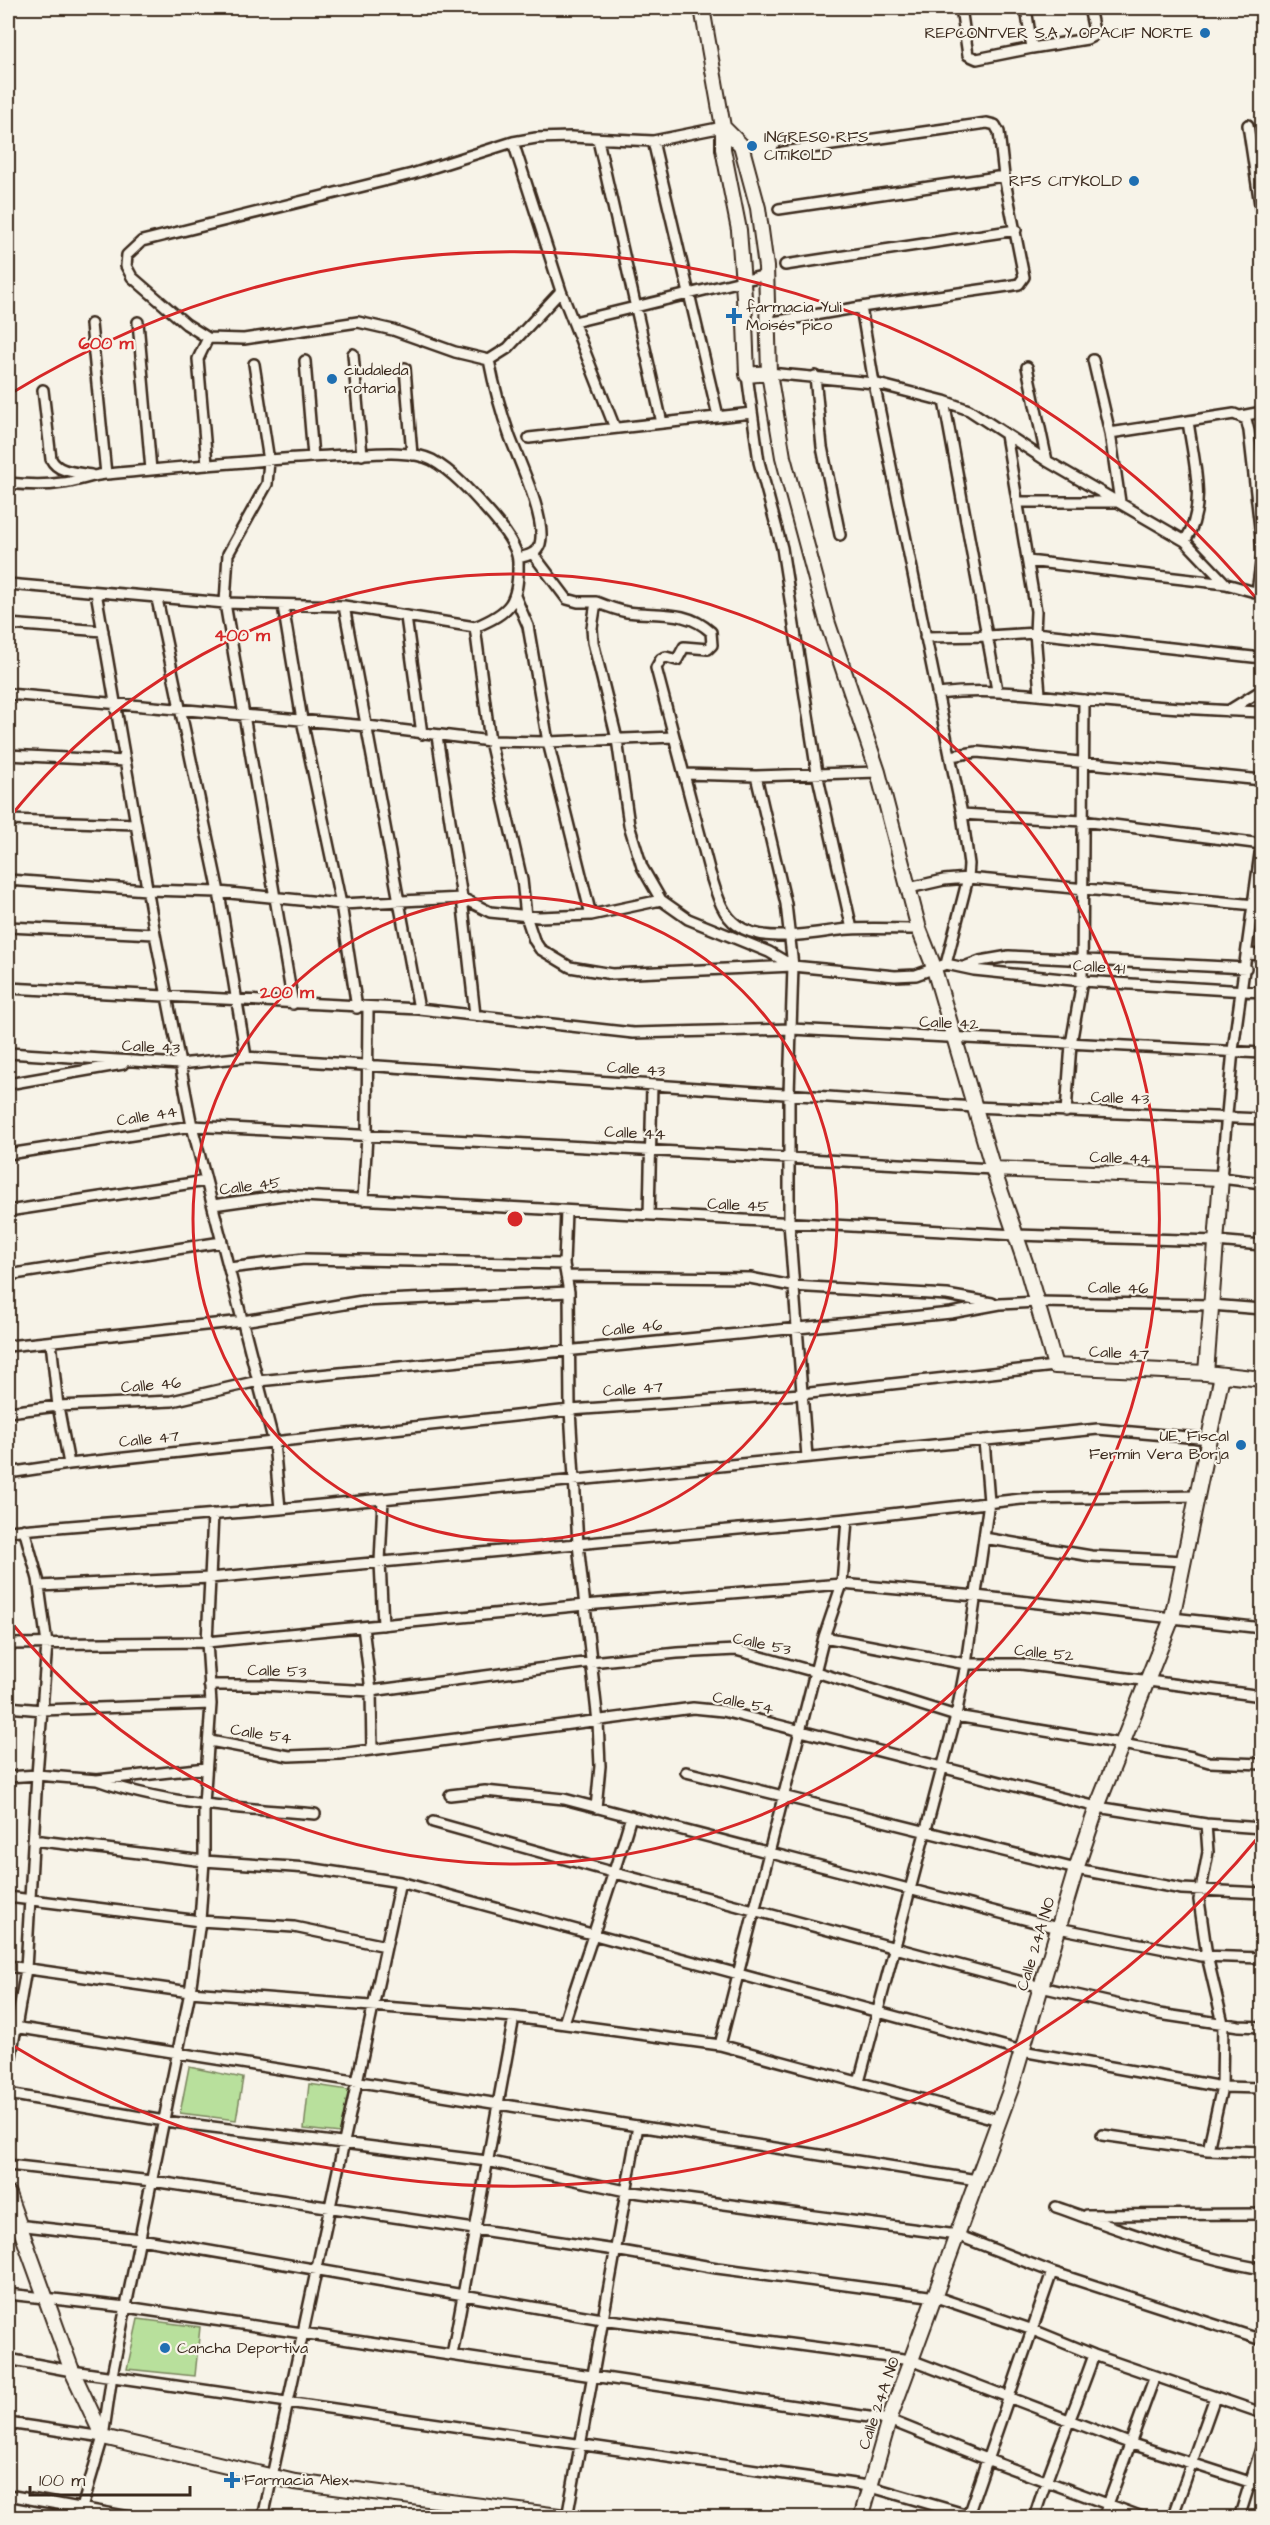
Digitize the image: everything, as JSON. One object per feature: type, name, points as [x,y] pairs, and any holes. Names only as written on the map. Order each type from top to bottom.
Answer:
[{"type":"street","points":[[702,8],[723,127],[723,149],[739,230],[747,375],[759,462],[782,548],[817,773],[852,929]]},
{"type":"street","points":[[961,8],[968,55],[972,58],[1087,39],[1093,36],[1094,31],[1089,8]]},
{"type":"street","points":[[1026,8],[1032,48]]},
{"type":"street","points":[[767,323],[1019,284],[1024,277],[1004,176],[999,132],[995,125],[987,123],[783,152]]},
{"type":"street","points":[[1248,125],[1263,218]]},
{"type":"street","points":[[561,291],[508,348],[489,360],[472,357],[393,330],[358,322],[244,339],[206,342],[132,277],[126,266],[127,255],[142,241],[412,174],[513,142],[536,138],[571,137],[653,141],[723,127]]},
{"type":"street","points":[[723,127],[741,145],[758,208],[766,275],[769,373],[783,457],[827,621],[878,772],[919,929],[940,967],[954,1039],[1055,1366]]},
{"type":"street","points":[[598,140],[662,423]]},
{"type":"street","points":[[653,141],[718,416]]},
{"type":"street","points":[[513,142],[561,291],[615,428]]},
{"type":"street","points":[[779,209],[1004,176]]},
{"type":"street","points":[[785,265],[1016,230]]},
{"type":"street","points":[[574,322],[766,275]]},
{"type":"street","points":[[861,307],[874,383],[962,814],[969,864],[968,878],[940,967]]},
{"type":"street","points":[[138,322],[151,470]]},
{"type":"street","points":[[91,324],[106,474]]},
{"type":"street","points":[[206,342],[198,359],[207,464]]},
{"type":"street","points":[[353,354],[362,455]]},
{"type":"street","points":[[489,360],[500,405],[537,511],[541,531],[540,545],[533,554],[518,558]]},
{"type":"street","points":[[1093,360],[1110,433],[1120,502]]},
{"type":"street","points":[[305,361],[313,457]]},
{"type":"street","points":[[254,364],[268,461],[267,484],[228,554],[225,603],[293,1004]]},
{"type":"street","points":[[405,368],[412,455]]},
{"type":"street","points":[[1027,368],[1047,461]]},
{"type":"street","points":[[747,375],[769,373],[874,383],[944,401],[969,410],[1047,461],[1185,541],[1226,584]]},
{"type":"street","points":[[815,376],[822,447],[840,535]]},
{"type":"street","points":[[43,390],[51,459],[54,465],[59,469],[93,475]]},
{"type":"street","points":[[944,401],[997,690]]},
{"type":"street","points":[[1241,416],[1263,412]]},
{"type":"street","points":[[529,438],[752,413]]},
{"type":"street","points":[[1110,433],[1234,414],[1246,419],[1250,431],[1263,546]]},
{"type":"street","points":[[1185,541],[1194,527],[1198,508],[1188,422]]},
{"type":"street","points":[[1006,435],[1036,611],[1035,633],[1040,694]]},
{"type":"street","points":[[8,483],[61,484],[93,475],[207,464],[313,457],[412,455],[431,459],[480,502],[507,535],[518,558],[518,577],[514,596],[508,609],[496,619],[475,627],[344,606],[225,603],[8,584]]},
{"type":"street","points":[[1017,502],[1120,502]]},
{"type":"street","points":[[533,554],[567,599],[578,602],[596,602],[627,612],[669,613],[691,618],[711,632],[712,645],[708,649],[684,647],[677,660],[666,657],[657,662],[657,668],[710,873],[722,906],[730,919],[739,927],[751,932],[791,936],[852,929],[919,929]]},
{"type":"street","points":[[1028,561],[1226,584],[1260,593],[1263,556]]},
{"type":"street","points":[[96,592],[147,890],[192,1126],[274,1443],[280,1509]]},
{"type":"street","points":[[514,596],[528,626],[548,742],[591,915]]},
{"type":"street","points":[[157,598],[219,892],[235,1001],[246,1057]]},
{"type":"street","points":[[596,602],[592,628],[593,642],[617,740],[629,825],[642,867],[661,900],[687,919],[769,952],[793,966]]},
{"type":"street","points":[[283,606],[302,720],[341,904],[357,1008]]},
{"type":"street","points":[[344,606],[419,1009]]},
{"type":"street","points":[[406,617],[422,734]]},
{"type":"street","points":[[8,624],[103,631]]},
{"type":"street","points":[[475,627],[490,741],[522,880],[526,916],[534,940],[540,949],[570,967],[612,974],[793,966],[895,976],[916,975],[940,967]]},
{"type":"street","points":[[925,637],[1035,633],[1263,658]]},
{"type":"street","points":[[937,694],[997,690],[1084,700],[1263,712]]},
{"type":"street","points":[[1228,711],[1263,690]]},
{"type":"street","points":[[8,694],[367,726],[490,741],[548,742],[674,737]]},
{"type":"street","points":[[1066,1112],[1071,1044],[1082,981],[1084,700]]},
{"type":"street","points":[[437,736],[462,898],[476,1015]]},
{"type":"street","points":[[950,756],[977,752],[1263,780]]},
{"type":"street","points":[[8,756],[125,761]]},
{"type":"street","points":[[684,774],[756,776],[878,772]]},
{"type":"street","points":[[756,776],[786,904],[791,936],[793,966],[789,1094],[789,1223],[795,1327],[807,1457]]},
{"type":"street","points":[[962,814],[1082,821],[1262,844]]},
{"type":"street","points":[[8,820],[136,824]]},
{"type":"street","points":[[1206,1373],[1233,1050],[1255,905],[1259,892],[1263,839]]},
{"type":"street","points":[[909,888],[944,880],[968,878],[1255,905]]},
{"type":"street","points":[[8,880],[147,890],[219,892],[341,904],[398,903],[462,898],[490,912],[526,916],[591,915],[661,900]]},
{"type":"street","points":[[8,927],[155,934]]},
{"type":"street","points":[[1248,954],[1263,955]]},
{"type":"street","points":[[964,967],[1009,956],[1246,968]]},
{"type":"street","name":"Calle 41","points":[[940,967],[964,967],[1082,981],[1263,992]]},
{"type":"street","name":"Calle 42","points":[[8,988],[357,1008],[419,1009],[633,1033],[791,1029],[1263,1053]]},
{"type":"street","points":[[363,1200],[367,1136],[368,1008]]},
{"type":"street","name":"Calle 43","points":[[8,1053],[180,1064],[246,1057],[974,1107],[1263,1119]]},
{"type":"street","points":[[8,1084],[138,1061]]},
{"type":"street","points":[[649,1215],[652,1085]]},
{"type":"street","name":"Calle 44","points":[[8,1154],[192,1126],[993,1169],[1221,1178],[1263,1183]]},
{"type":"street","points":[[8,1211],[206,1181]]},
{"type":"street","name":"Calle 45","points":[[213,1205],[284,1195],[1016,1235],[1216,1241],[1263,1245]]},
{"type":"street","points":[[566,1211],[564,1263],[569,1292],[570,1410],[578,1544],[598,1722],[600,1766],[596,1808]]},
{"type":"street","points":[[8,1275],[222,1242]]},
{"type":"street","points":[[229,1268],[304,1259],[564,1263]]},
{"type":"street","points":[[566,1276],[750,1278],[792,1286],[947,1295],[1000,1304]]},
{"type":"street","points":[[8,1346],[243,1321],[362,1301],[569,1292]]},
{"type":"street","name":"Calle 46","points":[[8,1412],[58,1406],[172,1401],[258,1381],[951,1313],[1000,1304],[1037,1302],[1211,1305],[1263,1309]]},
{"type":"street","points":[[51,1342],[58,1406],[69,1464]]},
{"type":"street","name":"Calle 47","points":[[8,1473],[69,1464],[570,1410],[801,1394],[1055,1366],[1206,1373],[1263,1379]]},
{"type":"street","name":"Calle 24A NO","points":[[861,2517],[868,2486],[889,2420],[936,2296],[1022,2051],[1076,1869],[1172,1618],[1222,1375]]},
{"type":"street","points":[[8,1531],[280,1509],[1098,1429],[1210,1439]]},
{"type":"street","points":[[859,2082],[956,1716],[966,1665],[989,1502],[984,1440]]},
{"type":"street","points":[[39,1586],[210,1578],[847,1519],[1021,1499],[1198,1496]]},
{"type":"street","points":[[383,1499],[380,1562],[383,1625]]},
{"type":"street","points":[[80,2513],[103,2437],[112,2375],[190,1992],[200,1921],[206,1768],[210,1741],[211,1704],[207,1641],[213,1514]]},
{"type":"street","points":[[720,2045],[824,1637],[842,1584],[847,1519]]},
{"type":"street","points":[[8,2074],[12,2027],[26,1969],[47,1644],[39,1586],[24,1529]]},
{"type":"street","points":[[984,1538],[1091,1556],[1184,1561]]},
{"type":"street","points":[[8,1644],[207,1641],[585,1605],[842,1584],[976,1596],[1263,1628]]},
{"type":"street","points":[[363,1627],[371,1691],[372,1750]]},
{"type":"street","name":"Calle 52","points":[[824,1637],[966,1665],[1021,1664],[1263,1696]]},
{"type":"street","name":"Calle 53","points":[[209,1685],[262,1685],[371,1691],[591,1662],[677,1653],[736,1650],[816,1672],[956,1716],[1192,1756],[1209,1762],[1263,1764]]},
{"type":"street","points":[[8,1707],[42,1710],[211,1704]]},
{"type":"street","name":"Calle 54","points":[[210,1741],[289,1756],[372,1750],[693,1708],[723,1711],[1098,1807],[1206,1824],[1263,1828]]},
{"type":"street","points":[[8,1777],[37,1775],[97,1780],[206,1768]]},
{"type":"street","points":[[686,1772],[1076,1869],[1182,1889],[1263,1893]]},
{"type":"street","points":[[97,1780],[120,1788],[204,1804],[315,1814]]},
{"type":"street","points":[[450,1795],[485,1791],[564,1799],[1059,1928],[1206,1956],[1263,1958]]},
{"type":"street","points":[[564,2023],[592,1934],[615,1873],[631,1816]]},
{"type":"street","points":[[433,1822],[1041,1987],[1159,2014],[1223,2024],[1263,2026]]},
{"type":"street","points":[[1206,1824],[1208,1852],[1199,1900],[1206,1956],[1223,2024],[1222,2087],[1208,2150]]},
{"type":"street","points":[[33,1840],[204,1861],[308,1868],[400,1882],[1022,2051],[1222,2087],[1263,2088]]},
{"type":"street","points":[[263,2517],[400,1882]]},
{"type":"street","points":[[8,1897],[200,1921],[294,1928],[386,1946]]},
{"type":"street","points":[[8,1966],[190,1992],[514,2017],[720,2045],[999,2120]]},
{"type":"street","points":[[452,2355],[514,2017]]},
{"type":"street","points":[[12,2027],[977,2180]]},
{"type":"street","points":[[8,2094],[164,2121],[487,2161],[626,2192],[957,2235],[1053,2272],[1263,2340]]},
{"type":"street","points":[[8,2423],[103,2437],[272,2477],[570,2517],[580,2444],[638,2126]]},
{"type":"street","points":[[1101,2135],[1208,2150],[1263,2152]]},
{"type":"street","points":[[8,2165],[152,2181],[615,2250],[717,2268],[936,2296],[1033,2330],[1094,2355],[1263,2413]]},
{"type":"street","points":[[8,2194],[13,2224],[45,2296],[72,2371],[103,2437]]},
{"type":"street","points":[[1056,2207],[1162,2244],[1235,2264],[1263,2269]]},
{"type":"street","points":[[1078,2215],[1263,2214]]},
{"type":"street","points":[[13,2224],[140,2239],[602,2319],[911,2360],[1129,2442],[1263,2487]]},
{"type":"street","points":[[8,2359],[72,2371],[868,2486],[967,2516],[1053,2272]]},
{"type":"street","points":[[8,2294],[45,2296],[126,2307],[889,2420],[1107,2505],[1145,2517]]},
{"type":"street","points":[[1034,2517],[1094,2355]]},
{"type":"street","points":[[1103,2517],[1155,2376]]},
{"type":"street","points":[[1172,2517],[1215,2397]]},
{"type":"street","points":[[1239,2517],[1263,2445]]},
{"type":"street","points":[[8,2495],[80,2513],[135,2517]]},
{"type":"green space","points":[[189,2067],[243,2078],[236,2120],[180,2113]]},
{"type":"green space","points":[[309,2084],[349,2090],[340,2133],[304,2129]]},
{"type":"green space","name":"Cancha Deportiva","points":[[138,2319],[200,2327],[195,2376],[127,2369]]},
{"type":"place","name":"REPCONTVER S.A Y OPACIF NORTE","points":[[1205,33]]},
{"type":"place","name":"INGRESO RFS CITIKOLD","points":[[752,146]]},
{"type":"place","name":"RFS CITYKOLD","points":[[1134,181]]},
{"type":"place","name":"farmacia Yuli Moisés pico","points":[[734,316]]},
{"type":"place","name":"ciudaleda rotaria","points":[[332,379]]},
{"type":"place","name":"UE. Fiscal Fermín Vera Borja","points":[[1241,1445]]},
{"type":"place","name":"Cancha Deportiva","points":[[165,2348]]},
{"type":"place","name":"Farmacia Alex","points":[[232,2480]]}]
